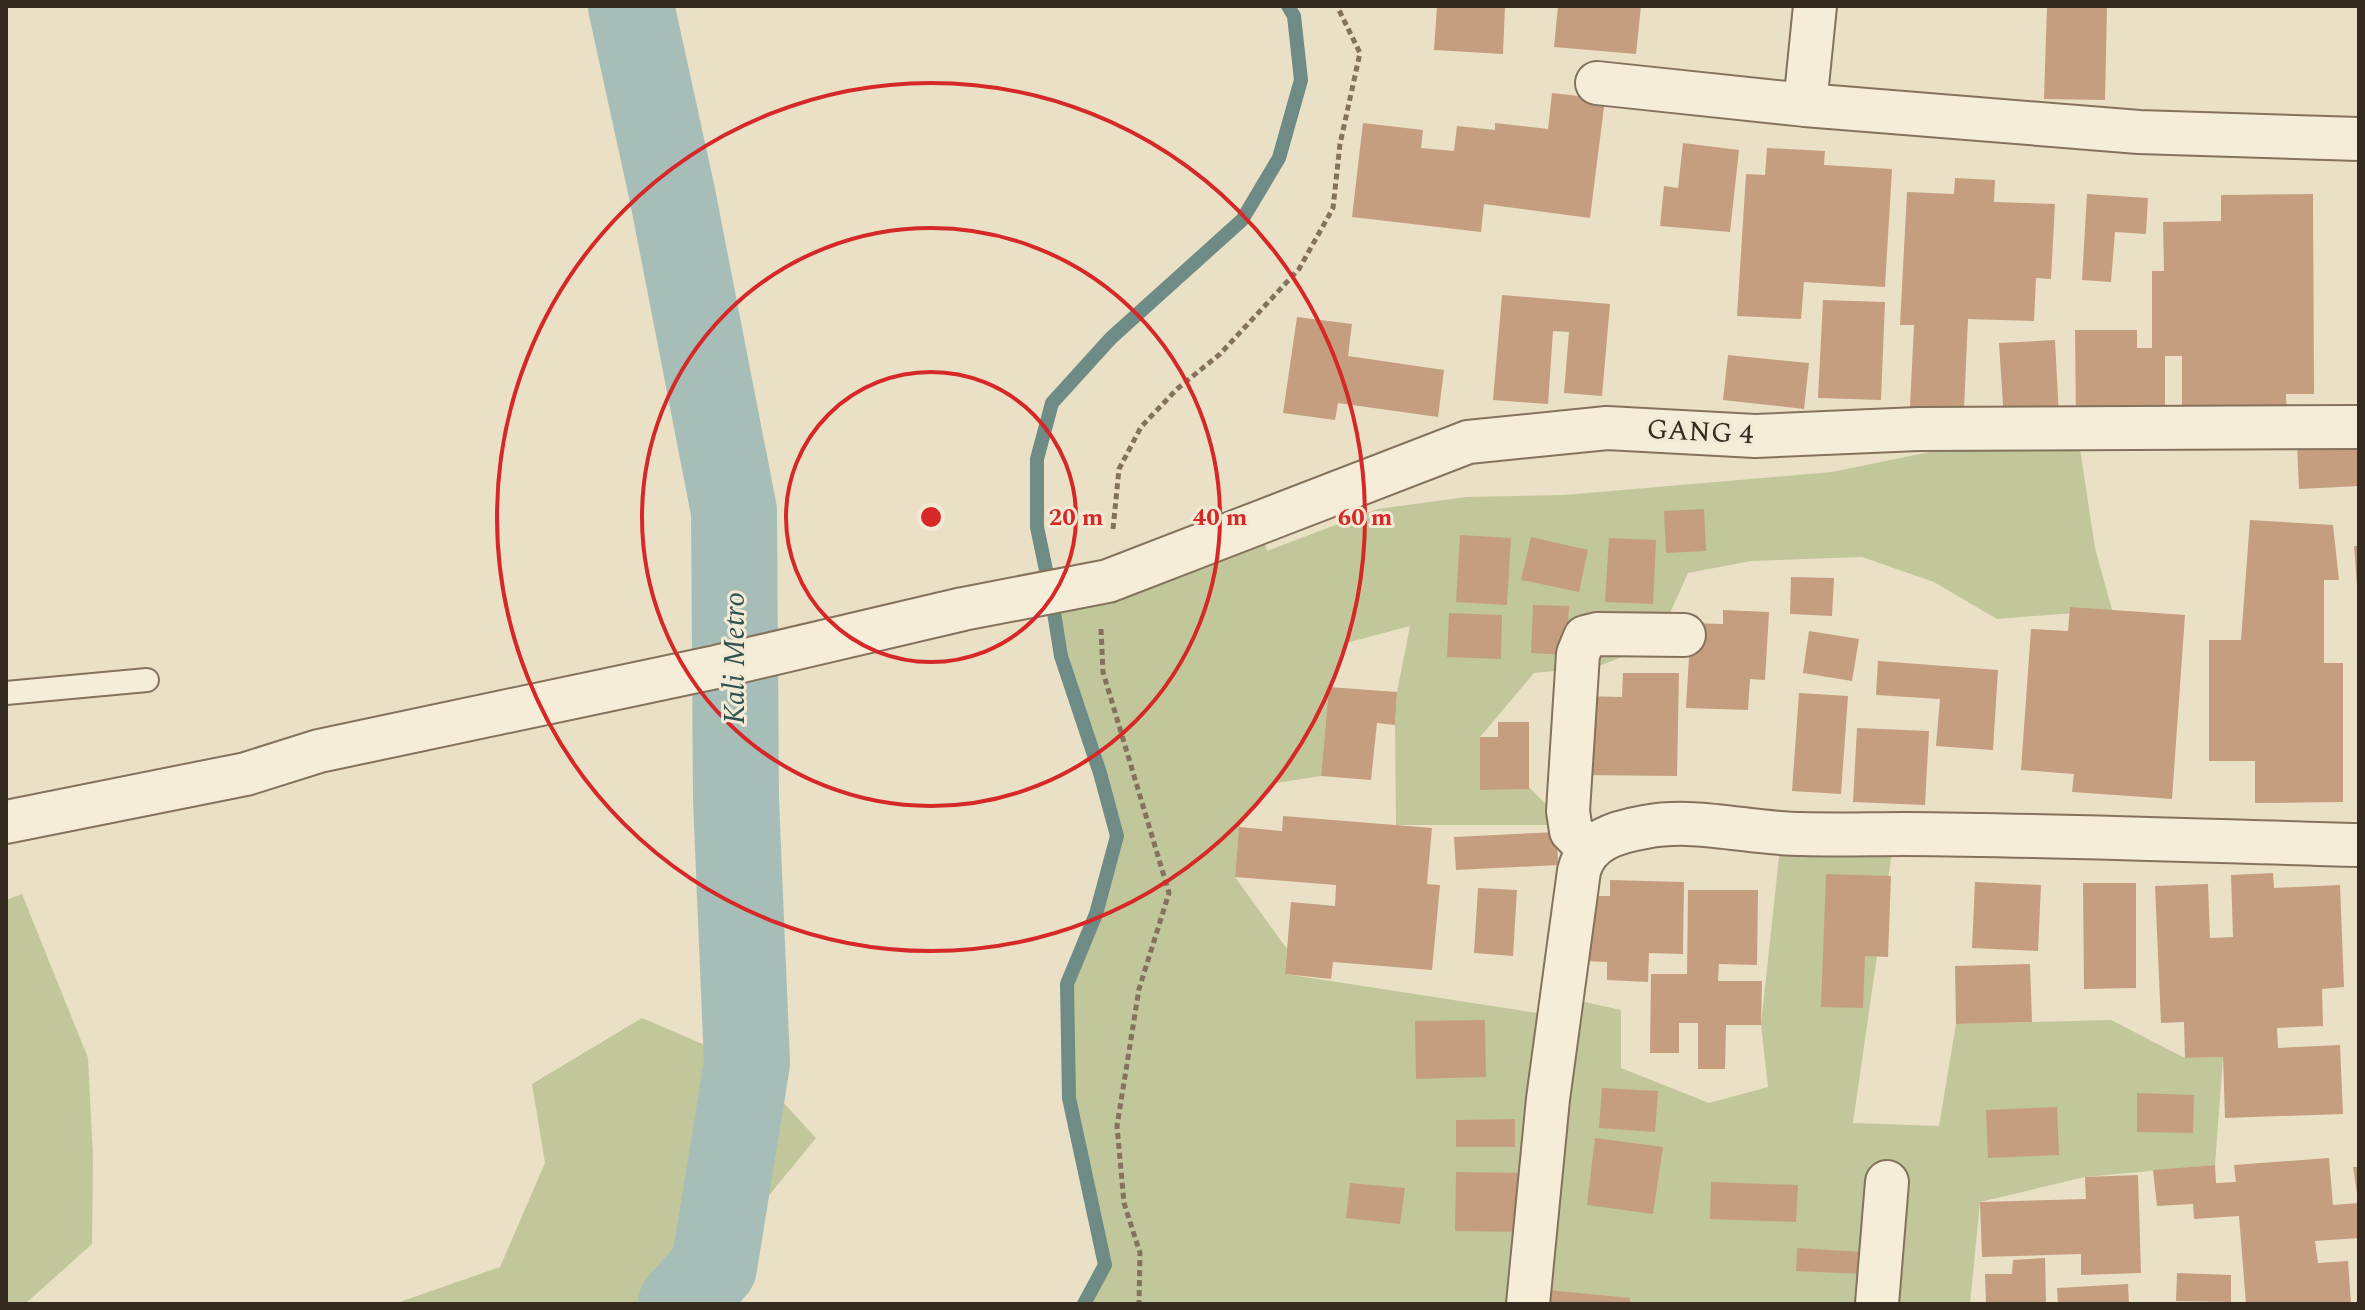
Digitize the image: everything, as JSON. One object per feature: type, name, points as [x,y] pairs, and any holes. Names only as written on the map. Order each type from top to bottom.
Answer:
[{"type":"street","points":[[1805,105],[1815,6]]},
{"type":"street","points":[[1597,83],[1805,105],[2139,132],[2359,139]]},
{"type":"street","name":"GANG 4","points":[[6,822],[246,774],[319,751],[1088,584],[1468,442],[1607,428],[1755,436],[1918,429],[2359,427]]},
{"type":"street","points":[[1589,849],[1571,831],[1568,811],[1578,654],[1585,637],[1597,634],[1684,635]]},
{"type":"street","points":[[1528,1304],[1546,1113],[1579,871],[1589,849],[1608,836],[1646,827],[1686,824],[1798,834],[2359,845]]},
{"type":"street","points":[[1877,1304],[1887,1182]]},
{"type":"lane","points":[[6,693],[147,680]]},
{"type":"path","points":[[1139,1304],[1140,1253],[1124,1203],[1117,1126],[1139,989],[1169,893],[1103,672],[1100,603],[1088,584],[1119,469],[1141,427],[1177,389],[1220,354],[1299,269],[1333,208],[1340,144],[1360,53],[1337,6]]},
{"type":"green space","points":[[2076,422],[2095,548],[2112,610],[1997,619],[1934,582],[1862,557],[1751,561],[1688,573],[1656,644],[1596,667],[1534,673],[1480,737],[1566,825],[1396,825],[1397,692],[1410,626],[1346,643],[1329,687],[1321,776],[1276,783],[1239,827],[1235,877],[1287,949],[1285,974],[1576,1019],[1562,997],[1621,1010],[1621,1068],[1709,1103],[1768,1087],[1761,1025],[1781,838],[1893,845],[1853,1123],[1939,1126],[1956,1024],[2111,1020],[2185,1058],[2223,1057],[2215,1165],[2085,1177],[1980,1202],[1970,1304],[1084,1304],[1105,1265],[1069,1098],[1067,984],[1096,914],[1117,836],[1100,773],[1061,656],[1051,594],[1263,536],[1267,551],[1378,509],[1466,497],[1564,495],[1832,472]]},
{"type":"green space","points":[[22,894],[88,1058],[93,1157],[92,1244],[25,1304],[6,1304],[6,900]]},
{"type":"green space","points":[[642,1018],[747,1063],[816,1138],[766,1199],[720,1304],[394,1304],[500,1267],[545,1163],[532,1084]]},
{"type":"building","points":[[1437,6],[1505,6],[1503,54],[1434,50]]},
{"type":"building","points":[[1558,6],[1641,6],[1636,54],[1554,47]]},
{"type":"building","points":[[2047,6],[2107,7],[2105,100],[2044,99]]},
{"type":"building","points":[[1552,93],[1605,99],[1590,218],[1484,204],[1481,232],[1352,217],[1363,123],[1423,130],[1421,148],[1454,151],[1457,126],[1495,130],[1495,123],[1548,129]]},
{"type":"building","points":[[1683,143],[1739,150],[1730,232],[1660,226],[1664,186],[1678,188]]},
{"type":"building","points":[[1767,148],[1825,151],[1824,165],[1892,169],[1885,287],[1804,282],[1801,319],[1737,316],[1746,174],[1765,175]]},
{"type":"building","points":[[1955,178],[1995,180],[1994,202],[2055,204],[2051,279],[2036,278],[2034,321],[1968,319],[1964,409],[1910,407],[1914,325],[1900,325],[1907,192],[1954,194]]},
{"type":"building","points":[[2087,194],[2148,198],[2146,234],[2115,232],[2111,282],[2082,280]]},
{"type":"building","points":[[2313,194],[2314,394],[2286,394],[2287,425],[2182,426],[2182,356],[2165,356],[2165,422],[2076,422],[2075,330],[2137,330],[2137,348],[2152,348],[2152,271],[2164,271],[2163,222],[2221,221],[2221,195]]},
{"type":"building","points":[[1502,295],[1610,304],[1602,396],[1564,393],[1569,332],[1553,331],[1548,404],[1493,400]]},
{"type":"building","points":[[1823,300],[1885,302],[1881,400],[1818,398]]},
{"type":"building","points":[[1297,317],[1352,324],[1348,356],[1444,370],[1438,417],[1338,403],[1335,420],[1283,413]]},
{"type":"building","points":[[2055,340],[2059,418],[2004,421],[1999,343]]},
{"type":"building","points":[[1728,355],[1809,363],[1804,409],[1723,400]]},
{"type":"building","points":[[2359,440],[2359,486],[2299,489],[2297,444]]},
{"type":"building","points":[[1704,509],[1706,551],[1666,553],[1664,511]]},
{"type":"building","points":[[2250,520],[2333,525],[2339,580],[2324,580],[2324,663],[2343,663],[2343,802],[2255,803],[2255,761],[2209,761],[2209,640],[2241,640]]},
{"type":"building","points":[[1460,535],[1511,538],[1507,605],[1456,602]]},
{"type":"building","points":[[1531,537],[1588,550],[1579,592],[1521,580]]},
{"type":"building","points":[[1609,538],[1656,540],[1653,604],[1605,602]]},
{"type":"building","points":[[2354,546],[2359,546],[2359,587],[2357,587]]},
{"type":"building","points":[[1791,577],[1834,578],[1832,616],[1790,614]]},
{"type":"building","points":[[1533,605],[1569,606],[1566,655],[1531,653]]},
{"type":"building","points":[[2070,607],[2185,615],[2172,799],[2072,792],[2074,774],[2021,770],[2031,629],[2068,631]]},
{"type":"building","points":[[1723,610],[1769,612],[1765,680],[1750,679],[1748,710],[1686,708],[1691,623],[1723,624]]},
{"type":"building","points":[[1449,613],[1502,615],[1501,659],[1447,657]]},
{"type":"building","points":[[1809,631],[1859,639],[1852,681],[1803,673]]},
{"type":"building","points":[[1878,661],[1998,670],[1993,750],[1936,746],[1940,699],[1876,695]]},
{"type":"building","points":[[1623,673],[1679,673],[1677,776],[1580,775],[1581,696],[1622,697]]},
{"type":"building","points":[[1329,687],[1397,692],[1395,725],[1377,723],[1371,780],[1321,776]]},
{"type":"building","points":[[1799,693],[1848,696],[1841,794],[1792,791]]},
{"type":"building","points":[[1498,722],[1529,722],[1529,789],[1480,790],[1480,737],[1498,737]]},
{"type":"building","points":[[1857,728],[1929,731],[1925,805],[1853,802]]},
{"type":"building","points":[[1283,816],[1432,828],[1427,884],[1440,885],[1432,970],[1333,962],[1331,979],[1285,974],[1291,902],[1335,906],[1336,885],[1235,877],[1239,827],[1282,831]]},
{"type":"building","points":[[1557,832],[1558,865],[1456,870],[1454,837]]},
{"type":"building","points":[[2273,873],[2274,888],[2340,885],[2344,987],[2322,989],[2323,1026],[2277,1028],[2278,1048],[2340,1045],[2343,1114],[2225,1118],[2223,1057],[2185,1058],[2184,1022],[2161,1023],[2155,886],[2208,884],[2210,938],[2233,937],[2231,875]]},
{"type":"building","points":[[1826,874],[1891,876],[1888,957],[1865,956],[1863,1008],[1821,1007]]},
{"type":"building","points":[[1610,880],[1684,882],[1683,954],[1649,953],[1648,982],[1607,980],[1607,962],[1584,961],[1585,896],[1610,896]]},
{"type":"building","points":[[1975,882],[2041,885],[2038,951],[1972,948]]},
{"type":"building","points":[[2083,883],[2136,883],[2136,988],[2084,989]]},
{"type":"building","points":[[1478,888],[1517,890],[1513,956],[1474,953]]},
{"type":"building","points":[[1688,890],[1758,890],[1757,965],[1719,964],[1718,981],[1762,981],[1761,1025],[1726,1025],[1725,1069],[1698,1069],[1698,1023],[1679,1023],[1679,1053],[1650,1053],[1651,974],[1687,974]]},
{"type":"building","points":[[2030,964],[2032,1022],[1956,1024],[1955,966]]},
{"type":"building","points":[[1485,1020],[1486,1077],[1416,1079],[1415,1021]]},
{"type":"building","points":[[1602,1088],[1658,1091],[1655,1132],[1599,1128]]},
{"type":"building","points":[[2137,1093],[2194,1095],[2193,1133],[2137,1132]]},
{"type":"building","points":[[2057,1107],[2059,1155],[1988,1158],[1986,1110]]},
{"type":"building","points":[[1515,1119],[1515,1147],[1456,1147],[1456,1120]]},
{"type":"building","points":[[1595,1138],[1663,1147],[1653,1214],[1587,1205]]},
{"type":"building","points":[[2329,1158],[2333,1205],[2358,1203],[2359,1238],[2315,1241],[2318,1263],[2348,1261],[2351,1304],[2246,1304],[2239,1216],[2194,1219],[2193,1204],[2157,1206],[2153,1170],[2215,1165],[2216,1183],[2236,1182],[2234,1165]]},
{"type":"building","points":[[2353,1167],[2359,1167],[2359,1193],[2357,1193]]},
{"type":"building","points":[[1456,1172],[1525,1173],[1524,1232],[1455,1231]]},
{"type":"building","points":[[2138,1175],[2141,1273],[2081,1275],[2081,1254],[1982,1257],[1980,1202],[2086,1199],[2085,1177]]},
{"type":"building","points":[[1711,1182],[1798,1185],[1796,1222],[1710,1219]]},
{"type":"building","points":[[1350,1183],[1405,1188],[1400,1224],[1346,1218]]},
{"type":"building","points":[[1797,1248],[1863,1252],[1862,1274],[1796,1271]]},
{"type":"building","points":[[2045,1258],[2046,1304],[1986,1304],[1985,1274],[2012,1274],[2013,1260]]},
{"type":"building","points":[[2177,1273],[2231,1275],[2231,1302],[2176,1301]]},
{"type":"building","points":[[2128,1284],[2129,1304],[2058,1304],[2057,1288]]},
{"type":"building","points":[[1548,1290],[1630,1298],[1630,1304],[1546,1304]]},
{"type":"waterway","name":"Kali Metro","points":[[631,6],[672,193],[734,511],[736,800],[747,1063],[714,1267],[681,1304]]},
{"type":"waterway","points":[[1084,1304],[1105,1265],[1069,1098],[1067,984],[1096,914],[1117,836],[1100,773],[1061,656],[1037,527],[1037,459],[1052,403],[1111,338],[1242,220],[1279,158],[1301,80],[1294,16],[1288,6]]}]
